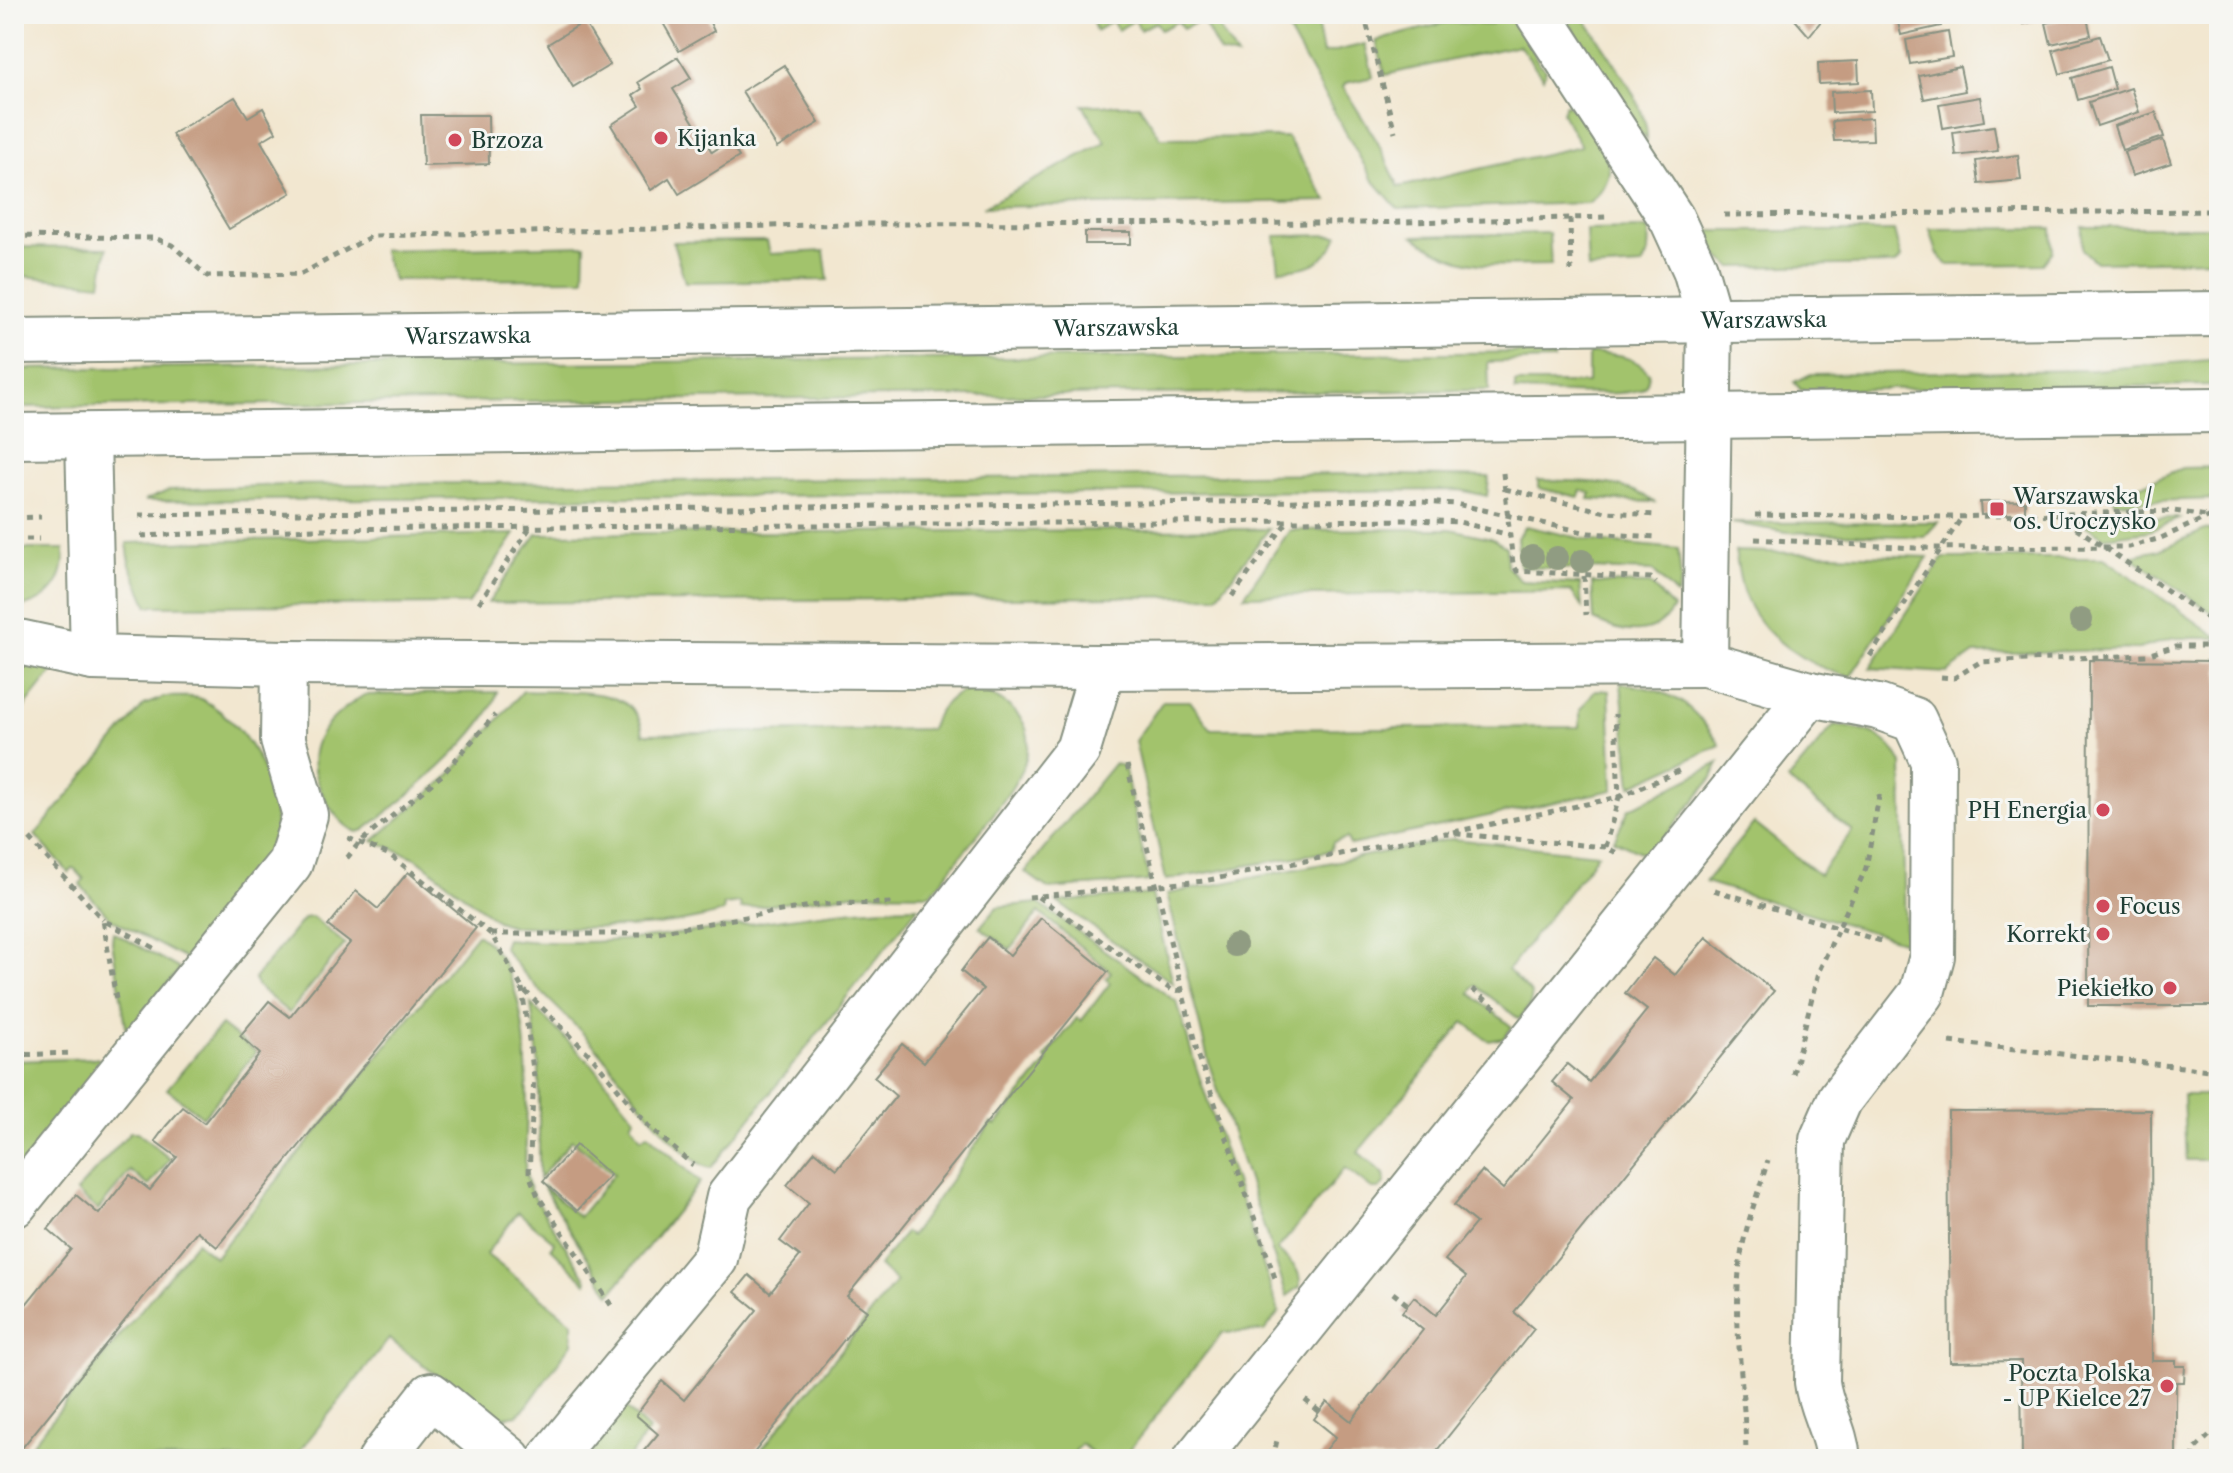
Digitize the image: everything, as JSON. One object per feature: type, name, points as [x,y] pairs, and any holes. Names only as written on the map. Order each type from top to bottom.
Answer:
[{"type":"main road","points":[[1538,14],[1670,216],[1695,269],[1710,321],[1706,650]]},
{"type":"main road","name":"Warszawska","points":[[14,341],[2219,314]]},
{"type":"main road","points":[[14,436],[2219,410]]},
{"type":"main road","points":[[88,436],[93,658]]},
{"type":"main road","points":[[14,641],[93,658],[284,663],[1103,667],[1613,664],[1706,650],[1810,694],[1878,707],[1914,720],[1933,761],[1932,956],[1922,993],[1840,1099],[1822,1140],[1817,1382],[1819,1403],[1835,1435],[1838,1459]]},
{"type":"main road","points":[[14,1205],[290,863],[305,815],[283,740],[284,663]]},
{"type":"main road","points":[[550,1459],[715,1259],[729,1197],[1078,750],[1103,667]]},
{"type":"main road","points":[[1196,1459],[1810,694]]},
{"type":"main road","points":[[381,1459],[431,1395],[509,1459]]},
{"type":"path","points":[[1364,14],[1395,132]]},
{"type":"path","points":[[14,236],[154,238],[172,245],[207,276],[301,274],[372,236],[852,224],[2219,211]]},
{"type":"path","points":[[1570,218],[1571,271]]},
{"type":"path","points":[[1503,473],[1517,571],[1651,578],[1706,650]]},
{"type":"path","points":[[1505,489],[1615,513],[1769,538],[1915,548],[2129,547],[2161,538],[2219,512]]},
{"type":"path","points":[[14,539],[91,527],[1386,500],[1456,504],[1588,533],[1706,526],[2174,511],[2219,518]]},
{"type":"path","points":[[2056,514],[2219,626]]},
{"type":"path","points":[[14,518],[91,527],[316,529],[1451,521],[1510,535]]},
{"type":"path","points":[[1232,596],[1288,521]]},
{"type":"path","points":[[479,603],[530,528]]},
{"type":"path","points":[[1962,673],[1980,662],[2147,655],[2176,646],[2219,646]]},
{"type":"path","points":[[1605,847],[1619,797],[1613,664]]},
{"type":"path","points":[[1125,758],[1197,1051],[1295,1337]]},
{"type":"path","points":[[491,934],[645,934],[822,904],[958,902],[1157,888],[1619,797],[1687,767]]},
{"type":"path","points":[[305,815],[390,855],[491,934],[522,988],[594,1059],[649,1127],[729,1197]]},
{"type":"path","points":[[1446,833],[1605,847],[1664,875],[1932,956]]},
{"type":"path","points":[[30,839],[103,920],[171,957]]},
{"type":"path","points":[[1038,897],[1173,991],[1182,990]]},
{"type":"path","points":[[103,920],[117,1006]]},
{"type":"path","points":[[522,988],[534,1077],[529,1174],[538,1196],[586,1271],[643,1348]]},
{"type":"path","points":[[1890,1036],[2219,1071]]},
{"type":"path","points":[[14,1055],[85,1052]]},
{"type":"path","points":[[2193,1459],[2194,1450],[2219,1426]]},
{"type":"path","points":[[1079,1452],[1089,1459]]},
{"type":"green space","points":[[1090,14],[1210,14],[1237,57],[1220,53],[1202,20],[1183,29],[1178,21],[1161,30],[1156,22],[1140,30],[1135,20],[1118,30],[1112,21],[1096,31]]},
{"type":"green space","points":[[1497,14],[1513,14],[1538,62],[1546,70],[1543,78],[1519,45],[1385,75],[1376,41],[1448,22],[1491,25]]},
{"type":"green space","points":[[1564,14],[1582,14],[1611,58],[1640,109],[1647,140],[1619,107]]},
{"type":"green space","points":[[1307,20],[1317,22],[1323,54],[1365,44],[1373,77],[1346,83],[1343,87],[1377,141],[1399,187],[1581,146],[1562,113],[1565,104],[1586,124],[1600,144],[1609,172],[1604,186],[1588,203],[1398,209],[1372,179],[1288,30]]},
{"type":"green space","points":[[1083,105],[1139,105],[1161,138],[1287,137],[1327,201],[983,207],[1106,142]]},
{"type":"green space","points":[[2083,227],[2219,227],[2219,260],[2096,262],[2082,249]]},
{"type":"green space","points":[[2052,228],[2053,251],[2043,264],[1948,265],[1937,253],[1930,229]]},
{"type":"green space","points":[[1649,229],[1648,254],[1642,266],[1588,269],[1586,230]]},
{"type":"green space","points":[[1698,231],[1894,231],[1901,258],[1896,264],[1732,267],[1719,257]]},
{"type":"green space","points":[[1549,233],[1551,265],[1495,265],[1463,261],[1431,248],[1414,236]]},
{"type":"green space","points":[[1338,235],[1322,259],[1307,266],[1279,270],[1275,236]]},
{"type":"green space","points":[[767,241],[770,254],[824,251],[828,280],[685,282],[673,242]]},
{"type":"green space","points":[[585,245],[584,279],[393,280],[382,250]]},
{"type":"green space","points":[[14,247],[107,248],[101,284],[14,275]]},
{"type":"green space","points":[[1553,352],[1554,360],[1488,362],[1489,390],[14,407],[14,369]]},
{"type":"green space","points":[[1588,353],[1636,362],[1649,373],[1646,384],[1641,389],[1617,393],[1515,391],[1515,383],[1588,383]]},
{"type":"green space","points":[[2219,359],[2219,385],[1801,390],[1794,382],[1811,374],[2094,370]]},
{"type":"green space","points":[[2219,467],[2219,499],[2115,502],[2113,490],[2134,488],[2182,468]]},
{"type":"green space","points":[[1350,474],[1489,477],[1487,496],[1460,490],[144,501],[170,490],[283,485]]},
{"type":"green space","points":[[1538,480],[1614,485],[1642,494],[1654,502],[1589,499],[1591,493],[1581,490],[1579,497],[1538,488]]},
{"type":"green space","points":[[2181,518],[2149,531],[2103,537],[2077,520]]},
{"type":"green space","points":[[1938,522],[1924,537],[1787,532],[1732,523]]},
{"type":"green space","points":[[1525,526],[1593,541],[1678,549],[1681,580],[1677,596],[1653,571],[1520,567],[1517,538]]},
{"type":"green space","points":[[1269,529],[1217,596],[488,603],[537,534]]},
{"type":"green space","points":[[1450,529],[1491,538],[1506,547],[1507,566],[1521,581],[1580,584],[1582,607],[1571,591],[1244,596],[1290,530]]},
{"type":"green space","points":[[2207,529],[2219,535],[2219,617],[2130,556],[2159,550]]},
{"type":"green space","points":[[515,534],[468,604],[148,606],[130,565],[127,543]]},
{"type":"green space","points":[[14,549],[64,549],[62,571],[53,589],[38,601],[16,608]]},
{"type":"green space","points":[[1735,551],[1928,557],[1850,677],[1817,665],[1787,648],[1762,624],[1744,594]]},
{"type":"green space","points":[[1943,558],[2104,558],[2219,638],[2174,638],[2139,649],[1974,654],[1947,673],[1870,668]]},
{"type":"green space","points":[[1592,583],[1650,584],[1673,608],[1666,618],[1648,630],[1616,629],[1594,620]]},
{"type":"green space","points":[[14,657],[61,661],[23,709],[14,701]]},
{"type":"green space","points":[[1621,683],[1655,690],[1680,701],[1700,718],[1720,745],[1631,786]]},
{"type":"green space","points":[[977,689],[1003,702],[1019,716],[1027,732],[1028,750],[1023,768],[1000,806],[931,894],[858,893],[741,909],[740,903],[724,905],[723,912],[697,919],[644,926],[512,926],[497,921],[416,858],[373,841],[449,776],[523,691],[577,692],[613,698],[628,705],[638,717],[643,734],[930,729],[947,702],[960,693]]},
{"type":"green space","points":[[1595,690],[1609,691],[1613,790],[1350,845],[1347,838],[1333,842],[1330,851],[1166,880],[1135,741],[1163,701],[1190,701],[1211,729],[1580,727],[1580,710]]},
{"type":"green space","points":[[497,692],[478,727],[461,746],[364,830],[352,830],[333,811],[318,784],[314,753],[325,728],[349,705],[364,695]]},
{"type":"green space","points":[[165,697],[203,700],[237,728],[262,766],[275,809],[273,851],[187,960],[111,919],[80,885],[84,879],[74,868],[69,873],[35,835],[144,705]]},
{"type":"green space","points":[[1834,725],[1865,731],[1883,739],[1902,764],[1905,942],[1705,882],[1754,823],[1819,875],[1852,831],[1788,780]]},
{"type":"green space","points":[[1719,763],[1710,781],[1649,856],[1614,840],[1629,809]]},
{"type":"green space","points":[[1114,764],[1124,766],[1149,881],[1049,889],[1025,872]]},
{"type":"green space","points":[[1452,839],[1598,854],[1508,970],[1532,994],[1530,1005],[1519,1019],[1475,985],[1470,993],[1512,1027],[1504,1038],[1489,1041],[1464,1022],[1358,1152],[1384,1174],[1385,1183],[1379,1189],[1372,1189],[1345,1168],[1277,1250],[1299,1274],[1300,1287],[1287,1296],[1210,1067],[1167,894]]},
{"type":"green space","points":[[1152,894],[1173,983],[1057,902]]},
{"type":"green space","points":[[1038,903],[1177,1002],[1279,1312],[1264,1331],[1222,1333],[1122,1459],[1100,1459],[1081,1444],[1069,1459],[754,1459],[896,1282],[879,1266],[905,1232],[911,1236],[991,1123],[996,1125],[1048,1061],[1045,1058],[1077,1018],[1081,1021],[1110,983],[1106,979],[1111,972],[1039,912],[1010,950],[980,927],[997,907]]},
{"type":"green space","points":[[918,907],[711,1168],[698,1163],[668,1135],[598,1050],[503,947],[506,939],[609,941],[866,909]]},
{"type":"green space","points":[[312,917],[345,944],[289,1013],[257,986],[254,979],[304,918]]},
{"type":"green space","points":[[113,932],[180,969],[127,1032],[112,942]]},
{"type":"green space","points":[[477,934],[497,953],[511,979],[520,1010],[527,1078],[525,1171],[530,1190],[587,1280],[586,1283],[551,1248],[554,1242],[518,1212],[486,1254],[572,1322],[572,1343],[527,1406],[517,1415],[498,1418],[487,1414],[389,1339],[293,1459],[20,1459],[196,1242],[215,1257]]},
{"type":"green space","points":[[531,1004],[595,1068],[635,1118],[631,1123],[641,1138],[648,1134],[700,1182],[610,1294],[542,1185],[579,1217],[614,1174],[572,1140],[539,1179],[539,1066]]},
{"type":"green space","points":[[221,1025],[256,1052],[203,1117],[167,1089]]},
{"type":"green space","points":[[97,1058],[103,1065],[14,1175],[14,1061]]},
{"type":"green space","points":[[2183,1095],[2219,1095],[2219,1160],[2186,1160]]},
{"type":"green space","points":[[130,1132],[137,1132],[170,1159],[149,1186],[130,1171],[98,1210],[76,1192]]},
{"type":"green space","points":[[625,1407],[649,1430],[628,1459],[587,1459]]},
{"type":"building","points":[[658,14],[706,14],[714,31],[679,51]]},
{"type":"building","points":[[1790,14],[1823,14],[1825,16],[1809,36]]},
{"type":"building","points":[[1896,14],[1939,14],[1941,26],[1901,35]]},
{"type":"building","points":[[2021,14],[2057,14],[2057,15],[2024,24]]},
{"type":"building","points":[[2086,14],[2091,35],[2051,44],[2046,23]]},
{"type":"building","points":[[584,22],[610,65],[573,87],[548,44]]},
{"type":"building","points":[[1948,32],[1952,57],[1910,64],[1906,40]]},
{"type":"building","points":[[2100,36],[2108,60],[2060,74],[2053,50]]},
{"type":"building","name":"Kijanka","points":[[678,57],[691,78],[673,89],[712,152],[729,141],[739,157],[679,194],[669,178],[651,190],[611,125],[640,106],[633,95],[642,89],[638,82]]},
{"type":"building","points":[[1858,61],[1859,82],[1819,84],[1818,63]]},
{"type":"building","points":[[784,65],[819,123],[777,148],[742,91]]},
{"type":"building","points":[[1960,67],[1965,91],[1924,99],[1919,76]]},
{"type":"building","points":[[2109,67],[2115,89],[2078,100],[2072,78]]},
{"type":"building","points":[[2131,88],[2139,112],[2097,126],[2089,102]]},
{"type":"building","points":[[1871,90],[1872,111],[1832,113],[1831,92]]},
{"type":"building","points":[[235,97],[248,117],[263,108],[276,132],[261,141],[291,193],[229,229],[172,134]]},
{"type":"building","points":[[1980,97],[1984,121],[1943,128],[1939,104]]},
{"type":"building","points":[[2156,112],[2164,137],[2122,150],[2114,126]]},
{"type":"building","name":"Brzoza","points":[[421,115],[488,115],[489,164],[423,166]]},
{"type":"building","points":[[1872,118],[1873,140],[1834,141],[1832,121]]},
{"type":"building","points":[[1994,126],[1998,151],[1956,156],[1953,132]]},
{"type":"building","points":[[2163,140],[2171,163],[2132,176],[2124,152]]},
{"type":"building","points":[[2018,155],[2021,180],[1979,184],[1976,161]]},
{"type":"building","points":[[1085,232],[1131,232],[1131,244],[1085,244]]},
{"type":"building","points":[[2025,501],[2025,514],[1981,515],[1980,502]]},
{"type":"building","points":[[2089,660],[2219,661],[2219,1006],[2088,1006]]},
{"type":"building","points":[[408,872],[476,928],[217,1247],[197,1231],[14,1458],[14,1319],[71,1249],[48,1229],[76,1195],[99,1214],[130,1175],[150,1190],[177,1157],[155,1141],[166,1126],[183,1107],[204,1123],[260,1054],[240,1036],[269,1001],[290,1017],[350,943],[328,926],[356,891],[378,909]]},
{"type":"building","points":[[1041,918],[1108,972],[847,1296],[867,1311],[749,1459],[637,1459],[658,1434],[636,1415],[662,1381],[684,1400],[757,1310],[735,1292],[749,1275],[770,1293],[800,1256],[780,1241],[809,1203],[787,1185],[815,1151],[837,1169],[896,1096],[874,1077],[902,1044],[924,1062],[983,989],[961,971],[988,937],[1010,955]]},
{"type":"building","points":[[1706,937],[1774,991],[1514,1312],[1534,1329],[1430,1459],[1319,1459],[1336,1437],[1314,1419],[1327,1402],[1351,1421],[1423,1330],[1402,1312],[1414,1297],[1436,1315],[1466,1277],[1445,1260],[1476,1223],[1454,1205],[1482,1171],[1503,1189],[1574,1100],[1552,1082],[1567,1064],[1589,1082],[1647,1010],[1625,993],[1639,975],[1653,958],[1675,975]]},
{"type":"building","points":[[2151,1110],[2152,1361],[2176,1361],[2176,1366],[2185,1366],[2184,1382],[2176,1382],[2176,1459],[2022,1459],[2021,1361],[1950,1362],[1948,1111]]},
{"type":"building","points":[[576,1145],[610,1175],[577,1211],[543,1181]]},
{"type":"place","name":"Kijanka","points":[[661,138]]},
{"type":"place","name":"Brzoza","points":[[455,140]]},
{"type":"place","name":"Warszawska / os. Uroczysko","points":[[1997,509]]},
{"type":"place","name":"PH Energia","points":[[2103,810]]},
{"type":"place","name":"Focus","points":[[2103,906]]},
{"type":"place","name":"Korrekt","points":[[2103,934]]},
{"type":"place","name":"Piekiełko","points":[[2170,988]]},
{"type":"place","name":"Poczta Polska - UP Kielce 27","points":[[2167,1386]]}]
